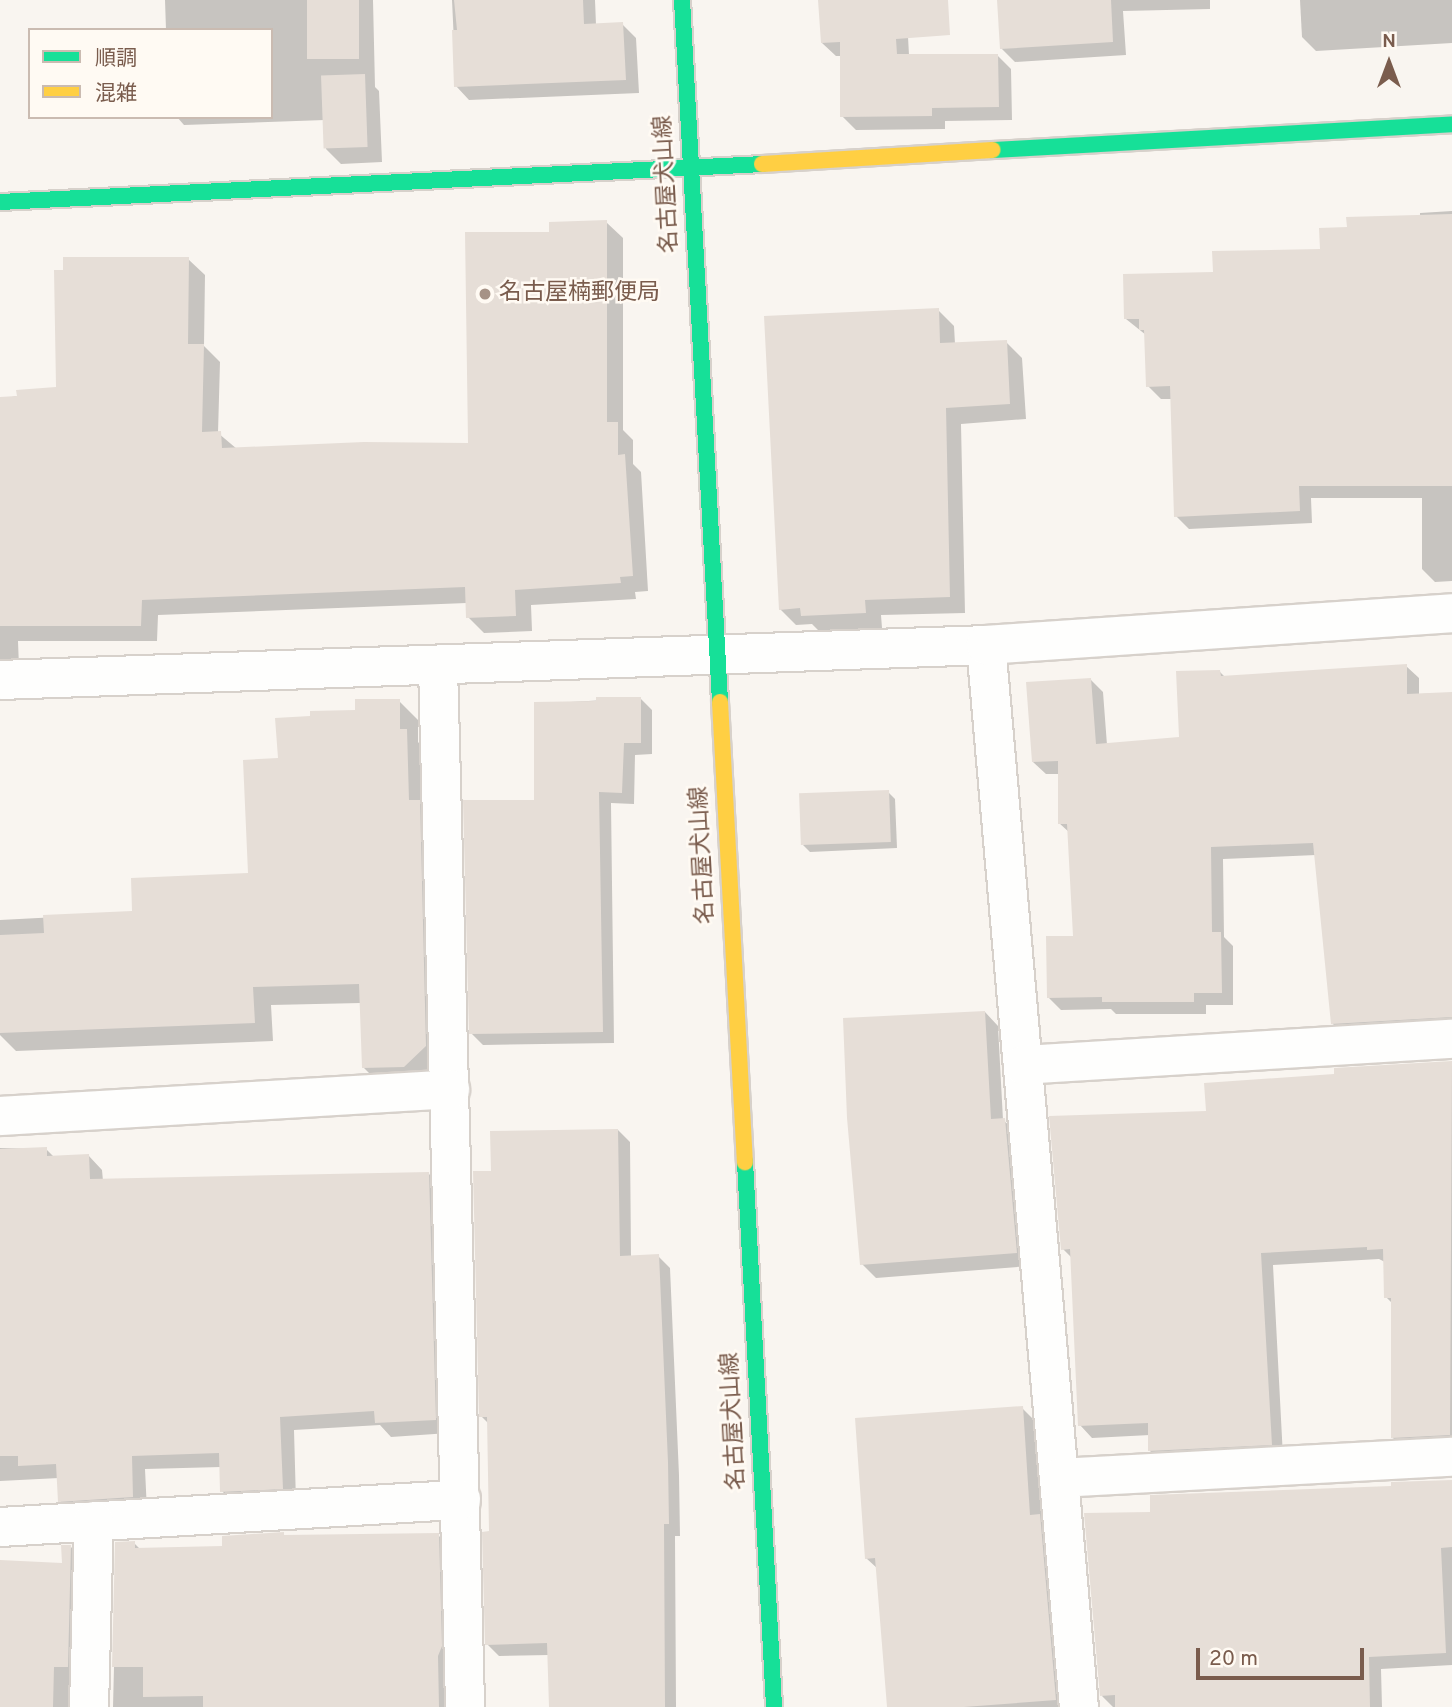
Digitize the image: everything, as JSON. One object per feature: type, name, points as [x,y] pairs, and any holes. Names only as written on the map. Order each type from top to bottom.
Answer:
[{"type":"main road","name":"名古屋犬山線","points":[[682,0],[715,653],[774,1707]]},
{"type":"main road","points":[[0,202],[690,168],[1452,124]]},
{"type":"street","points":[[0,680],[986,645],[1452,613]]},
{"type":"street","points":[[986,645],[1079,1707]]},
{"type":"street","points":[[438,666],[465,1707]]},
{"type":"street","points":[[1023,1065],[1452,1039]]},
{"type":"street","points":[[0,1116],[450,1089]]},
{"type":"street","points":[[1059,1478],[1452,1457]]},
{"type":"street","points":[[0,1527],[461,1500]]},
{"type":"street","points":[[89,1707],[94,1521]]},
{"type":"building","points":[[307,0],[359,0],[359,59],[307,59]]},
{"type":"building","points":[[454,0],[583,0],[584,24],[623,22],[626,80],[454,87],[452,30],[457,30]]},
{"type":"building","points":[[818,0],[948,0],[950,35],[896,39],[897,54],[998,54],[999,107],[932,108],[932,116],[840,117],[840,42],[821,43]]},
{"type":"building","points":[[997,0],[1111,0],[1113,42],[1000,49]]},
{"type":"building","points":[[365,74],[368,147],[324,148],[321,76]]},
{"type":"building","points":[[1452,214],[1452,486],[1299,486],[1300,511],[1174,517],[1170,386],[1146,387],[1144,330],[1139,330],[1139,319],[1124,319],[1123,274],[1213,272],[1212,251],[1320,249],[1319,228],[1347,227],[1346,217]]},
{"type":"building","points":[[607,220],[607,422],[618,422],[618,455],[625,454],[633,576],[620,577],[621,583],[515,590],[516,616],[466,618],[465,587],[142,600],[141,626],[0,626],[0,397],[17,396],[16,390],[56,387],[54,270],[63,270],[63,257],[189,257],[188,344],[204,344],[202,432],[221,431],[222,448],[364,442],[468,443],[465,232],[549,232],[549,222]]},
{"type":"building","points":[[939,308],[940,343],[1007,340],[1010,404],[946,408],[950,597],[865,600],[866,613],[801,616],[800,608],[779,610],[764,316]]},
{"type":"building","points":[[1407,664],[1407,694],[1452,692],[1452,1017],[1331,1024],[1313,843],[1211,847],[1212,932],[1221,932],[1222,993],[1194,993],[1194,1002],[1102,1002],[1102,997],[1047,998],[1046,936],[1073,936],[1067,824],[1058,824],[1058,761],[1032,762],[1026,682],[1091,678],[1096,744],[1179,737],[1176,671],[1220,670],[1221,676]]},
{"type":"building","points":[[596,697],[641,697],[641,743],[624,743],[622,793],[599,792],[603,1032],[469,1034],[463,800],[534,800],[534,702],[596,701]]},
{"type":"building","points":[[355,699],[400,699],[400,729],[407,729],[409,800],[420,800],[426,1046],[404,1067],[362,1068],[359,984],[253,987],[255,1023],[0,1033],[0,935],[44,933],[43,915],[132,911],[131,878],[248,873],[243,760],[278,758],[275,718],[310,716],[310,711],[355,710]]},
{"type":"building","points":[[889,790],[891,842],[801,845],[799,793]]},
{"type":"building","points":[[985,1011],[991,1119],[1005,1118],[1017,1253],[860,1265],[847,1118],[843,1018]]},
{"type":"building","points":[[1452,1061],[1450,1435],[1391,1438],[1391,1298],[1384,1298],[1383,1249],[1367,1250],[1367,1247],[1261,1253],[1272,1445],[1148,1451],[1148,1423],[1078,1426],[1070,1249],[1061,1250],[1049,1116],[1206,1111],[1204,1083],[1334,1074],[1334,1068]]},
{"type":"building","points":[[618,1129],[620,1256],[659,1254],[669,1524],[664,1524],[665,1707],[549,1707],[547,1643],[485,1645],[482,1532],[489,1531],[487,1417],[479,1417],[473,1171],[491,1171],[490,1131]]},
{"type":"building","points":[[47,1147],[47,1156],[89,1154],[90,1179],[429,1172],[436,1420],[375,1423],[374,1411],[280,1417],[283,1489],[220,1492],[219,1453],[132,1456],[133,1497],[58,1502],[56,1464],[18,1466],[18,1456],[0,1456],[0,1149]]},
{"type":"building","points":[[1023,1406],[1030,1515],[1040,1514],[1056,1700],[964,1707],[887,1707],[875,1558],[865,1559],[855,1418]]},
{"type":"building","points":[[1452,1480],[1452,1547],[1441,1548],[1446,1653],[1369,1657],[1370,1707],[1115,1707],[1115,1695],[1100,1696],[1084,1513],[1150,1512],[1150,1495],[1391,1486],[1391,1482]]},
{"type":"building","points":[[284,1532],[284,1535],[439,1533],[442,1646],[438,1656],[439,1707],[203,1707],[203,1696],[143,1697],[143,1667],[112,1667],[115,1542],[135,1541],[135,1548],[222,1546],[222,1536]]},
{"type":"building","points":[[61,1545],[71,1545],[68,1667],[54,1667],[53,1707],[0,1707],[0,1560],[62,1563]]},
{"type":"traffic: fast","points":[[682,0],[720,702]]},
{"type":"traffic: fast","points":[[993,150],[1452,124]]},
{"type":"traffic: fast","points":[[0,202],[762,164]]},
{"type":"traffic: fast","points":[[745,1162],[774,1707]]},
{"type":"traffic: slow","points":[[762,164],[993,150]]},
{"type":"traffic: slow","points":[[720,702],[745,1162]]},
{"type":"place","name":"名古屋楠郵便局","points":[[485,294]]}]
